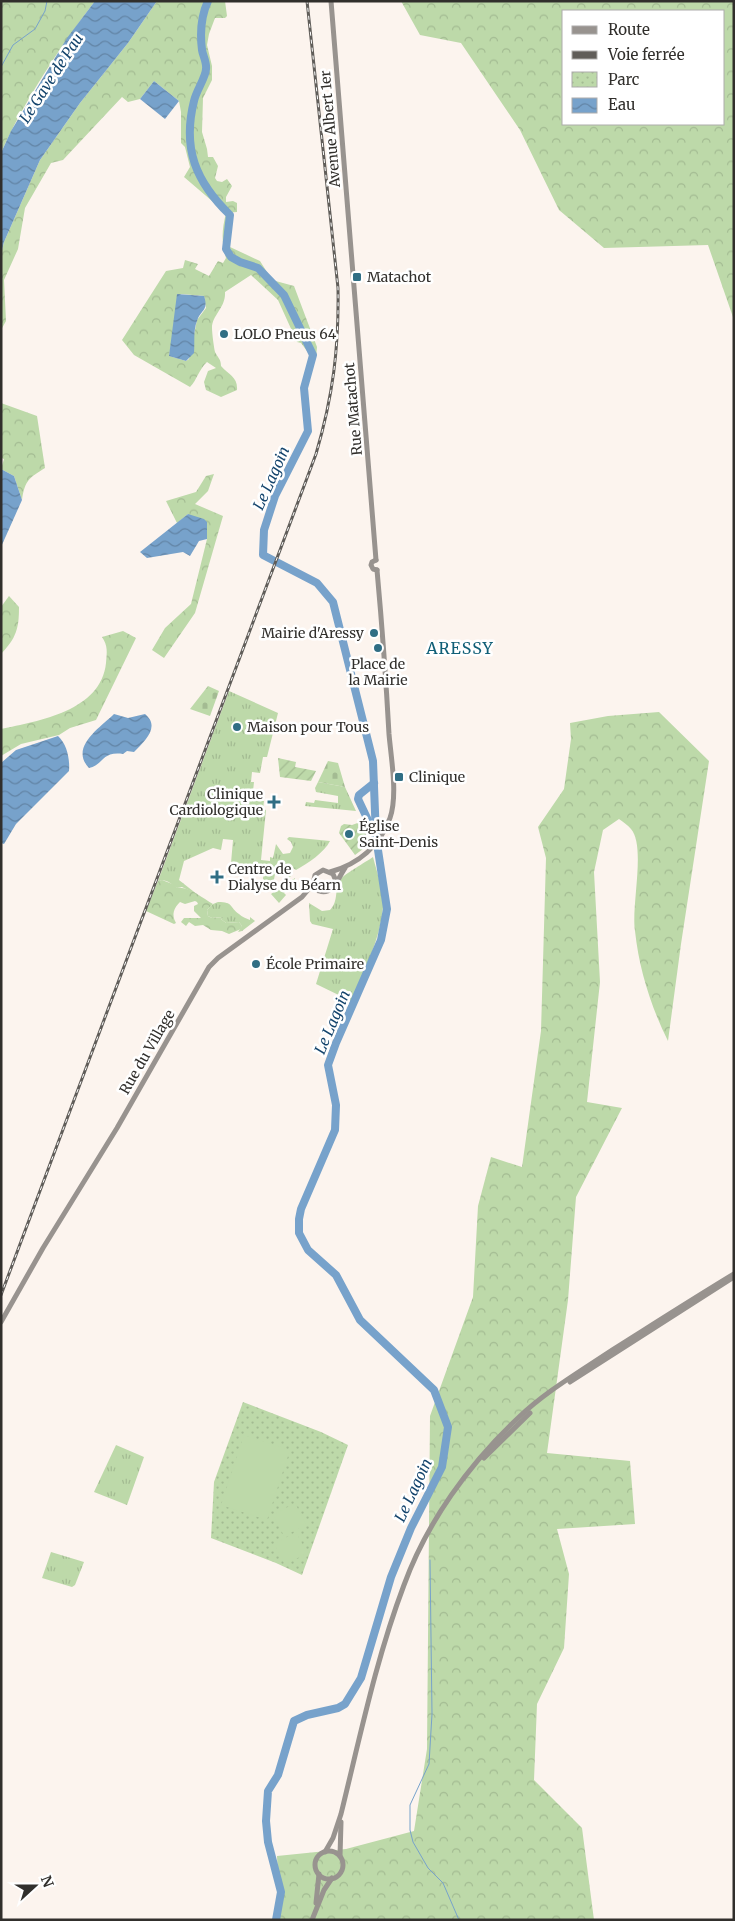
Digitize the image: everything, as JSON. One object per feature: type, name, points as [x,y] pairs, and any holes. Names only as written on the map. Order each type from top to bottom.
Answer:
[{"type":"main road","name":"Avenue Albert 1er","points":[[331,1],[352,255]]},
{"type":"main road","name":"Rue Matachot","points":[[346,868],[371,848],[380,838],[390,818],[393,790],[377,570],[373,569],[371,565],[376,560],[352,255]]},
{"type":"main road","points":[[346,868],[328,892],[318,891],[313,884],[313,879],[319,871],[330,872],[346,868]]},
{"type":"main road","points":[[330,872],[336,881]]},
{"type":"main road","name":"Rue du Village","points":[[1,1322],[43,1248],[117,1128],[209,967],[218,958],[302,896],[313,884]]},
{"type":"main road","name":"Rue du Village","points":[[302,896],[318,891]]},
{"type":"main road","points":[[312,1918],[319,1888],[316,1860],[333,1838],[341,1814],[384,1639],[404,1583],[417,1555],[451,1496],[504,1437],[567,1384],[734,1276]]},
{"type":"main road","points":[[312,1918],[324,1890],[332,1878],[340,1874],[342,1870],[343,1862],[340,1856],[339,1840],[341,1814]]},
{"type":"main road","points":[[324,1852],[333,1851],[340,1856]]},
{"type":"main road","points":[[319,1874],[323,1877],[332,1878]]},
{"type":"green space","points":[[1,1],[95,1],[44,75],[20,114],[1,153]]},
{"type":"green space","points":[[157,1],[225,1],[227,16],[225,18],[215,18],[207,45],[212,66],[212,80],[203,98],[202,132],[208,157],[213,157],[218,166],[215,178],[217,181],[222,182],[227,179],[232,186],[226,197],[226,202],[233,201],[237,203],[237,212],[226,213],[184,177],[190,167],[185,147],[181,143],[179,101],[154,81],[140,99],[128,102],[122,97],[63,160],[51,163],[25,208],[18,249],[4,280],[6,321],[1,330],[1,254],[4,242],[40,160],[80,103],[128,43]]},
{"type":"green space","points":[[401,1],[734,1],[734,320],[708,245],[604,248],[559,210],[520,130],[461,43],[420,35]]},
{"type":"green space","points":[[226,213],[230,247],[260,261],[272,280],[294,286],[317,347],[316,358],[310,355],[301,343],[297,342],[278,300],[251,275],[225,292],[225,298],[213,323],[212,333],[215,352],[221,366],[234,379],[237,386],[237,390],[221,397],[206,390],[204,382],[208,371],[216,368],[207,362],[190,387],[134,355],[122,340],[166,271],[183,268],[185,260],[198,264],[195,269],[209,276],[218,261],[223,263],[226,258],[223,230]],"holes":[[[181,294],[204,296],[206,308],[197,320],[189,359],[186,361],[169,356]]]},
{"type":"green space","points":[[1,403],[37,416],[45,468],[35,474],[26,484],[22,500],[14,476],[1,469],[4,459],[1,458]]},
{"type":"green space","points":[[214,474],[208,491],[195,504],[223,516],[195,613],[164,658],[152,650],[165,628],[191,604],[207,539],[188,514],[177,523],[166,501],[196,492],[206,476]]},
{"type":"green space","points":[[9,596],[19,607],[18,621],[16,633],[1,654],[1,607]]},
{"type":"green space","points":[[123,631],[136,638],[96,720],[70,728],[59,735],[21,744],[1,756],[1,729],[33,722],[66,711],[81,703],[93,692],[102,679],[106,663],[107,649],[102,637]]},
{"type":"green space","points":[[208,686],[219,691],[210,716],[190,709]]},
{"type":"green space","points":[[229,691],[278,713],[267,757],[263,757],[260,773],[252,772],[251,782],[254,782],[252,800],[264,801],[263,809],[266,810],[261,860],[270,861],[270,857],[273,858],[276,844],[283,854],[290,853],[293,847],[287,839],[289,837],[330,841],[320,854],[296,870],[288,865],[277,863],[273,885],[281,883],[289,875],[291,876],[284,882],[286,884],[295,878],[284,893],[286,895],[279,903],[271,894],[275,891],[263,879],[264,865],[231,863],[233,840],[223,839],[221,850],[213,848],[184,861],[179,880],[198,895],[182,887],[177,888],[166,881],[158,881]]},
{"type":"green space","points":[[659,712],[709,761],[668,1041],[656,1015],[639,959],[634,920],[638,862],[635,837],[630,828],[619,819],[603,830],[594,872],[600,982],[587,1102],[622,1108],[576,1197],[568,1300],[547,1453],[630,1461],[635,1524],[557,1529],[569,1574],[564,1648],[537,1704],[534,1780],[582,1828],[594,1920],[280,1920],[277,1856],[346,1849],[414,1831],[427,1749],[430,1416],[473,1297],[478,1206],[491,1157],[522,1167],[541,1031],[546,858],[538,827],[564,789],[571,739],[570,723],[608,716]]},
{"type":"green space","points":[[278,758],[296,762],[295,767],[316,771],[311,781],[280,777]]},
{"type":"green space","points":[[328,761],[338,763],[345,787],[318,782]]},
{"type":"green space","points":[[318,782],[345,787],[356,811],[305,806],[306,802],[314,803],[315,800],[338,803],[338,796],[316,792],[315,788]]},
{"type":"green space","points":[[363,821],[368,845],[355,855],[339,833],[341,826],[344,824],[352,825]]},
{"type":"green space","points":[[373,857],[380,882],[383,908],[379,932],[351,1001],[316,984],[333,929],[312,924],[310,921],[309,903],[322,911],[330,910],[335,903],[337,888],[342,877]]},
{"type":"green space","points":[[162,880],[175,885],[177,888],[191,891],[213,904],[207,910],[208,916],[212,918],[223,917],[221,919],[226,923],[239,922],[242,926],[241,929],[229,934],[211,930],[203,925],[195,926],[189,922],[186,926],[181,922],[184,918],[201,918],[194,911],[194,906],[198,904],[195,901],[185,904],[180,902],[178,904],[174,911],[176,923],[174,924],[146,911],[158,881]]},
{"type":"green space","points":[[218,902],[229,904],[241,916],[250,920],[250,917],[255,921],[238,932],[242,926],[239,922],[226,923],[221,919],[222,917],[212,918],[208,916],[207,910]]},
{"type":"green space","points":[[243,1402],[321,1432],[348,1445],[302,1575],[211,1538],[214,1482]]},
{"type":"green space","points":[[244,1435],[290,1450],[267,1520],[221,1505]]},
{"type":"green space","points":[[116,1445],[144,1457],[127,1505],[94,1492]]},
{"type":"green space","points":[[295,1503],[306,1525],[284,1536],[273,1515]]},
{"type":"green space","points":[[296,1532],[307,1553],[285,1565],[274,1544]]},
{"type":"green space","points":[[51,1552],[84,1562],[75,1585],[72,1587],[42,1578]]},
{"type":"water","name":"Le Gave de Pau","points":[[95,1],[157,1],[128,43],[80,103],[40,160],[4,242],[1,254],[1,153],[11,131],[67,38]]},
{"type":"water","points":[[154,81],[179,101],[165,119],[140,99]]},
{"type":"water","points":[[177,294],[204,296],[206,305],[196,325],[194,353],[186,361],[169,356]]},
{"type":"water","points":[[1,469],[14,476],[22,500],[1,547]]},
{"type":"water","points":[[188,514],[204,519],[207,522],[207,539],[199,541],[190,556],[183,552],[147,558],[140,552]]},
{"type":"water","points":[[114,714],[128,718],[145,714],[150,719],[151,724],[149,734],[134,752],[127,751],[123,754],[111,754],[89,768],[84,760],[85,745],[95,731]]},
{"type":"water","points":[[58,736],[64,743],[67,752],[69,771],[16,824],[4,844],[1,843],[1,763],[16,750]]},
{"type":"waterway","points":[[1,67],[13,45],[35,29],[45,11],[47,1]]},
{"type":"waterway","name":"Le Lagoin","points":[[208,1],[202,19],[201,31],[206,72],[195,97],[191,118],[191,149],[195,164],[208,190],[230,215],[226,249],[231,257],[258,268],[284,295],[313,355],[304,388],[308,431],[275,496],[264,530],[263,555],[317,583],[333,602],[373,761],[376,837],[387,909],[381,940],[328,1065],[336,1105],[335,1130],[301,1209],[299,1233],[308,1250],[336,1275],[360,1320],[434,1390],[448,1427],[442,1467],[411,1528],[391,1577],[361,1678],[345,1704],[338,1708],[307,1715],[294,1721],[278,1775],[268,1791],[266,1821],[268,1842],[281,1892],[276,1920]]},
{"type":"waterway","points":[[374,783],[359,795],[358,799],[375,835]]},
{"type":"waterway","points":[[430,1560],[432,1714],[429,1764],[410,1805],[410,1830],[413,1842],[428,1868],[443,1883],[459,1920]]},
{"type":"railway","points":[[1,1295],[316,454],[327,412],[336,352],[338,288],[307,1]]},
{"type":"place","name":"Matachot","points":[[357,277]]},
{"type":"place","name":"LOLO Pneus 64","points":[[224,334]]},
{"type":"place","name":"Mairie d'Aressy","points":[[374,633]]},
{"type":"place","name":"Place de la Mairie","points":[[378,648]]},
{"type":"place","name":"Maison pour Tous","points":[[237,727]]},
{"type":"place","name":"Clinique","points":[[399,777]]},
{"type":"place","name":"Clinique Cardiologique","points":[[274,802]]},
{"type":"place","name":"Église Saint-Denis","points":[[349,834]]},
{"type":"place","name":"Centre de Dialyse du Béarn","points":[[217,877]]},
{"type":"place","name":"École Primaire","points":[[256,964]]},
{"type":"district","name":"ARESSY","points":[[460,648]]}]
